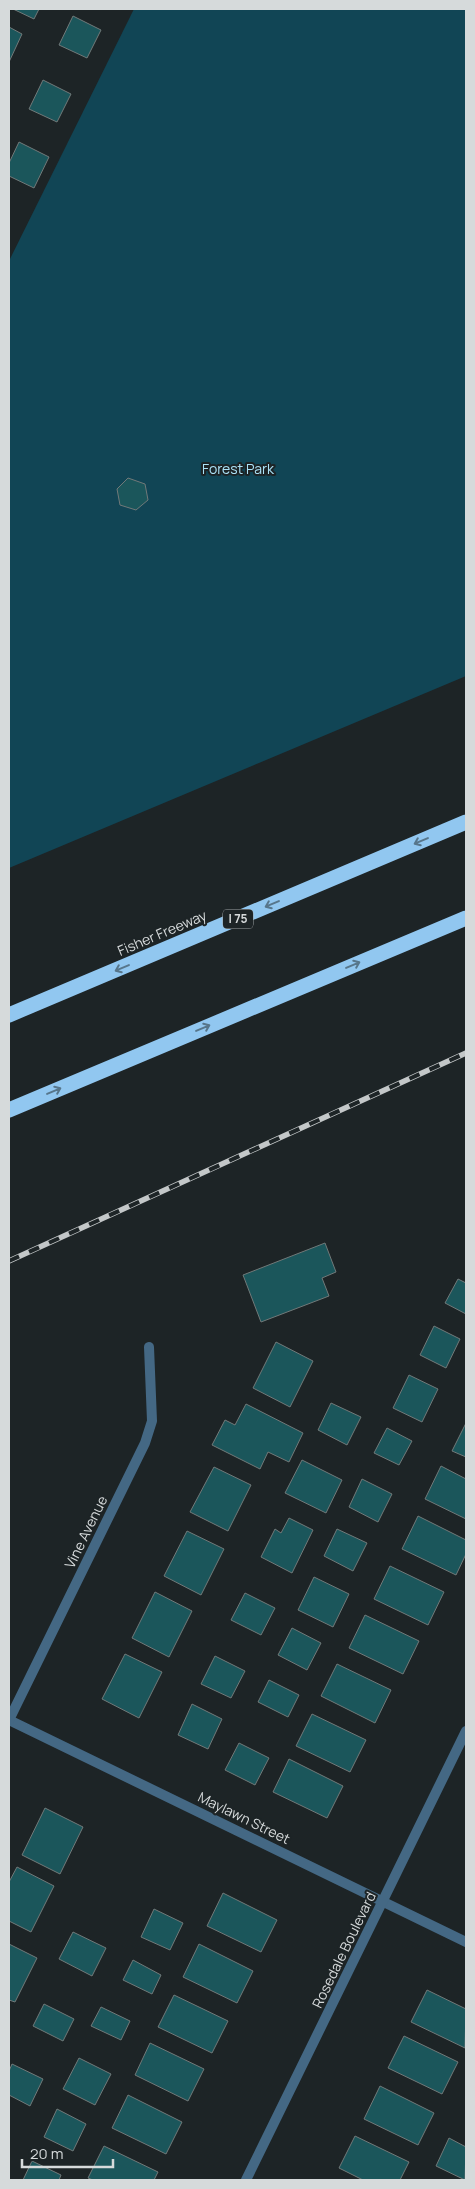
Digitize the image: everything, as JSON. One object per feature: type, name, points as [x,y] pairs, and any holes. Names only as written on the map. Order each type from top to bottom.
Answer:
[{"type":"highway","name":"Fisher Freeway","points":[[9,1015],[466,822]]},
{"type":"highway","points":[[9,1110],[466,918]]},
{"type":"street","name":"Vine Avenue","points":[[9,1720],[145,1443],[152,1421],[150,1347]]},
{"type":"street","name":"Maylawn Street","points":[[9,1720],[466,1942]]},
{"type":"street","name":"Rosedale Boulevard","points":[[246,2180],[466,1732]]},
{"type":"green space","name":"Forest Park","points":[[134,9],[466,9],[466,676],[9,868],[9,261]]},
{"type":"building","points":[[13,9],[39,9],[34,19]]},
{"type":"building","points":[[73,16],[101,30],[87,58],[59,45]]},
{"type":"building","points":[[9,27],[22,34],[9,62]]},
{"type":"building","points":[[43,80],[71,94],[57,122],[29,109]]},
{"type":"building","points":[[19,142],[49,157],[34,188],[9,176],[9,163]]},
{"type":"building","points":[[128,478],[145,484],[148,500],[136,510],[120,505],[117,489]]},
{"type":"building","points":[[325,1243],[336,1272],[322,1278],[329,1296],[261,1322],[243,1275]]},
{"type":"building","points":[[458,1279],[466,1283],[466,1314],[445,1303]]},
{"type":"building","points":[[434,1326],[460,1339],[446,1368],[420,1355]]},
{"type":"building","points":[[276,1342],[313,1361],[290,1407],[253,1388]]},
{"type":"building","points":[[409,1375],[438,1389],[422,1422],[393,1408]]},
{"type":"building","points":[[331,1403],[361,1417],[347,1445],[318,1430]]},
{"type":"building","points":[[246,1404],[303,1433],[289,1462],[268,1452],[260,1469],[212,1445],[225,1420],[235,1425]]},
{"type":"building","points":[[466,1423],[466,1457],[452,1451]]},
{"type":"building","points":[[387,1428],[412,1441],[399,1465],[374,1453]]},
{"type":"building","points":[[302,1460],[342,1480],[326,1513],[285,1493]]},
{"type":"building","points":[[441,1466],[466,1479],[466,1519],[425,1499]]},
{"type":"building","points":[[214,1467],[251,1485],[228,1531],[190,1512]]},
{"type":"building","points":[[362,1479],[392,1494],[378,1522],[349,1507]]},
{"type":"building","points":[[418,1516],[466,1540],[466,1554],[456,1575],[402,1549]]},
{"type":"building","points":[[289,1518],[313,1530],[292,1573],[261,1557],[275,1529],[281,1533]]},
{"type":"building","points":[[337,1529],[367,1543],[353,1571],[324,1556]]},
{"type":"building","points":[[187,1531],[224,1549],[201,1595],[164,1576]]},
{"type":"building","points":[[390,1566],[444,1592],[428,1625],[374,1599]]},
{"type":"building","points":[[314,1577],[349,1594],[333,1627],[298,1610]]},
{"type":"building","points":[[155,1592],[192,1611],[169,1657],[132,1638]]},
{"type":"building","points":[[245,1593],[275,1608],[261,1635],[231,1620]]},
{"type":"building","points":[[365,1615],[419,1641],[403,1674],[349,1648]]},
{"type":"building","points":[[292,1628],[321,1643],[307,1670],[278,1655]]},
{"type":"building","points":[[125,1654],[162,1672],[139,1718],[102,1699]]},
{"type":"building","points":[[215,1656],[245,1671],[231,1698],[201,1684]]},
{"type":"building","points":[[337,1664],[391,1690],[375,1723],[321,1696]]},
{"type":"building","points":[[269,1680],[299,1695],[288,1717],[258,1702]]},
{"type":"building","points":[[192,1704],[222,1719],[208,1749],[178,1735]]},
{"type":"building","points":[[312,1714],[366,1740],[350,1772],[296,1746]]},
{"type":"building","points":[[239,1743],[269,1758],[255,1785],[225,1770]]},
{"type":"building","points":[[289,1759],[343,1786],[327,1818],[273,1792]]},
{"type":"building","points":[[45,1808],[83,1827],[60,1874],[22,1855]]},
{"type":"building","points":[[17,1867],[54,1886],[31,1932],[9,1921],[9,1882]]},
{"type":"building","points":[[223,1893],[277,1920],[261,1952],[207,1926]]},
{"type":"building","points":[[154,1909],[183,1923],[170,1950],[141,1937]]},
{"type":"building","points":[[73,1932],[106,1948],[92,1976],[59,1959]]},
{"type":"building","points":[[9,1944],[37,1958],[15,2002],[9,2000]]},
{"type":"building","points":[[199,1944],[253,1971],[237,2003],[183,1977]]},
{"type":"building","points":[[133,1960],[161,1975],[152,1994],[123,1980]]},
{"type":"building","points":[[427,1990],[466,2009],[465,2048],[411,2022]]},
{"type":"building","points":[[174,1995],[228,2021],[212,2053],[158,2027]]},
{"type":"building","points":[[44,2004],[74,2019],[63,2041],[33,2026]]},
{"type":"building","points":[[101,2007],[130,2021],[121,2040],[91,2026]]},
{"type":"building","points":[[404,2036],[458,2062],[442,2094],[388,2068]]},
{"type":"building","points":[[150,2043],[204,2069],[188,2101],[135,2075]]},
{"type":"building","points":[[79,2058],[111,2074],[95,2105],[63,2089]]},
{"type":"building","points":[[12,2064],[43,2079],[30,2106],[9,2095],[9,2071]]},
{"type":"building","points":[[380,2086],[434,2113],[418,2145],[364,2119]]},
{"type":"building","points":[[128,2095],[182,2122],[166,2154],[112,2128]]},
{"type":"building","points":[[57,2109],[86,2124],[73,2151],[44,2137]]},
{"type":"building","points":[[355,2136],[409,2162],[400,2180],[363,2180],[339,2168]]},
{"type":"building","points":[[449,2138],[466,2147],[465,2180],[436,2166]]},
{"type":"building","points":[[104,2146],[158,2172],[154,2180],[93,2180],[88,2178]]},
{"type":"building","points":[[32,2161],[61,2175],[59,2180],[23,2180]]},
{"type":"railway","points":[[9,1261],[466,1053]]}]
